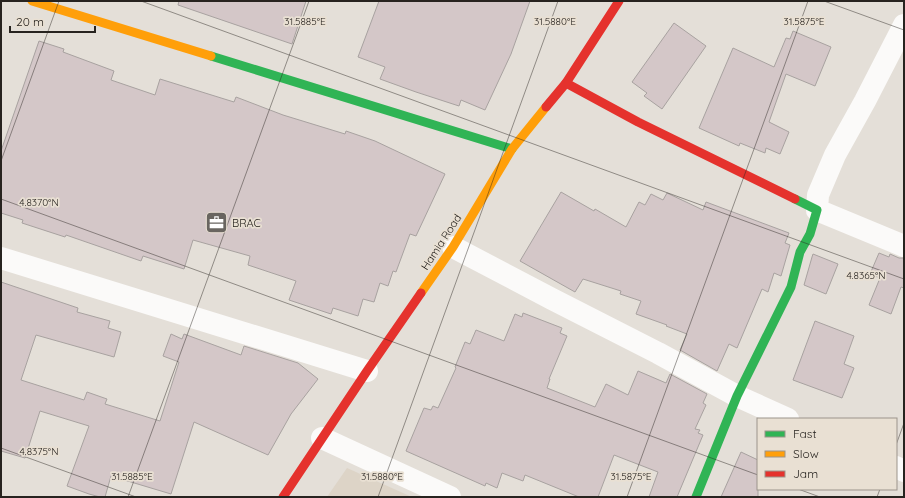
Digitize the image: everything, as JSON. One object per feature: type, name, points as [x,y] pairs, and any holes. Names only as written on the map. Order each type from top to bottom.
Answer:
[{"type":"street","points":[[32,1],[512,149]]},
{"type":"street","name":"Hamia Road","points":[[283,497],[367,371],[453,247],[512,149],[566,82],[619,1]]},
{"type":"street","points":[[696,497],[737,396],[791,288],[800,252],[810,234],[817,210],[818,195],[835,155],[904,26]]},
{"type":"street","points":[[566,82],[638,122],[817,210],[904,246]]},
{"type":"street","points":[[453,247],[658,353],[737,396],[786,418]]},
{"type":"street","points":[[1,258],[367,371]]},
{"type":"street","points":[[322,438],[450,497]]},
{"type":"shaded area","points":[[347,468],[412,497],[327,497]]},
{"type":"building","points":[[179,1],[306,1],[292,44],[178,5]]},
{"type":"building","points":[[379,1],[530,1],[511,54],[485,110],[461,100],[459,106],[380,79],[385,67],[358,57]]},
{"type":"building","points":[[674,23],[706,46],[662,109],[644,96],[647,93],[632,82]]},
{"type":"building","points":[[793,31],[831,47],[815,86],[786,74],[769,122],[789,132],[780,154],[766,148],[765,153],[740,143],[739,146],[699,128],[733,48],[774,67],[786,38],[790,39]]},
{"type":"building","points":[[39,41],[64,49],[63,52],[114,71],[111,80],[155,95],[160,79],[234,102],[236,97],[283,115],[345,134],[346,131],[375,141],[445,174],[416,236],[410,234],[396,272],[393,271],[388,286],[380,283],[374,302],[363,299],[358,316],[333,308],[331,314],[289,300],[296,281],[248,265],[250,256],[193,240],[184,269],[143,256],[141,261],[66,235],[65,237],[22,223],[23,220],[1,213],[1,151]]},
{"type":"building","points":[[561,192],[626,227],[639,202],[645,205],[651,194],[663,200],[667,193],[703,210],[706,202],[789,233],[785,243],[790,245],[781,276],[774,273],[768,292],[762,289],[737,348],[729,344],[717,371],[680,350],[687,334],[636,314],[641,301],[620,294],[621,291],[583,279],[575,292],[520,261]]},
{"type":"building","points":[[879,253],[889,257],[890,254],[899,258],[904,258],[904,288],[901,287],[891,314],[869,305],[880,278],[870,274]]},
{"type":"building","points":[[813,254],[838,264],[826,294],[804,285]]},
{"type":"building","points":[[1,282],[78,308],[77,312],[110,321],[108,328],[121,332],[114,357],[36,335],[21,380],[84,400],[87,392],[107,399],[105,404],[160,421],[179,362],[163,356],[171,334],[182,339],[184,334],[241,355],[244,346],[298,363],[318,379],[291,414],[268,455],[194,422],[171,494],[111,476],[105,497],[89,494],[67,486],[89,426],[40,411],[25,458],[1,451]]},
{"type":"building","points":[[523,313],[562,328],[560,333],[567,336],[549,379],[547,388],[595,407],[606,384],[628,395],[638,371],[666,383],[670,374],[707,394],[703,403],[706,405],[695,429],[700,430],[698,433],[703,435],[677,497],[649,497],[658,472],[614,455],[598,497],[579,497],[525,475],[523,481],[502,473],[497,488],[486,483],[485,486],[406,451],[424,408],[431,410],[433,406],[438,408],[456,368],[455,367],[465,342],[470,344],[476,330],[504,341],[515,314],[522,317]]},
{"type":"building","points":[[815,321],[854,336],[844,364],[854,368],[842,398],[793,380]]},
{"type":"building","points":[[741,452],[757,460],[758,497],[721,497]]},
{"type":"traffic: fast","points":[[211,56],[512,149]]},
{"type":"traffic: fast","points":[[696,497],[737,396],[791,287],[800,252],[810,234],[817,210],[795,199]]},
{"type":"traffic: slow","points":[[32,1],[211,56]]},
{"type":"traffic: slow","points":[[421,293],[453,247],[512,149],[546,107]]},
{"type":"traffic: jam","points":[[546,107],[566,83],[619,1]]},
{"type":"traffic: jam","points":[[566,83],[638,122],[795,199]]},
{"type":"traffic: jam","points":[[283,497],[421,293]]},
{"type":"place","name":"BRAC","points":[[216,223]]}]
